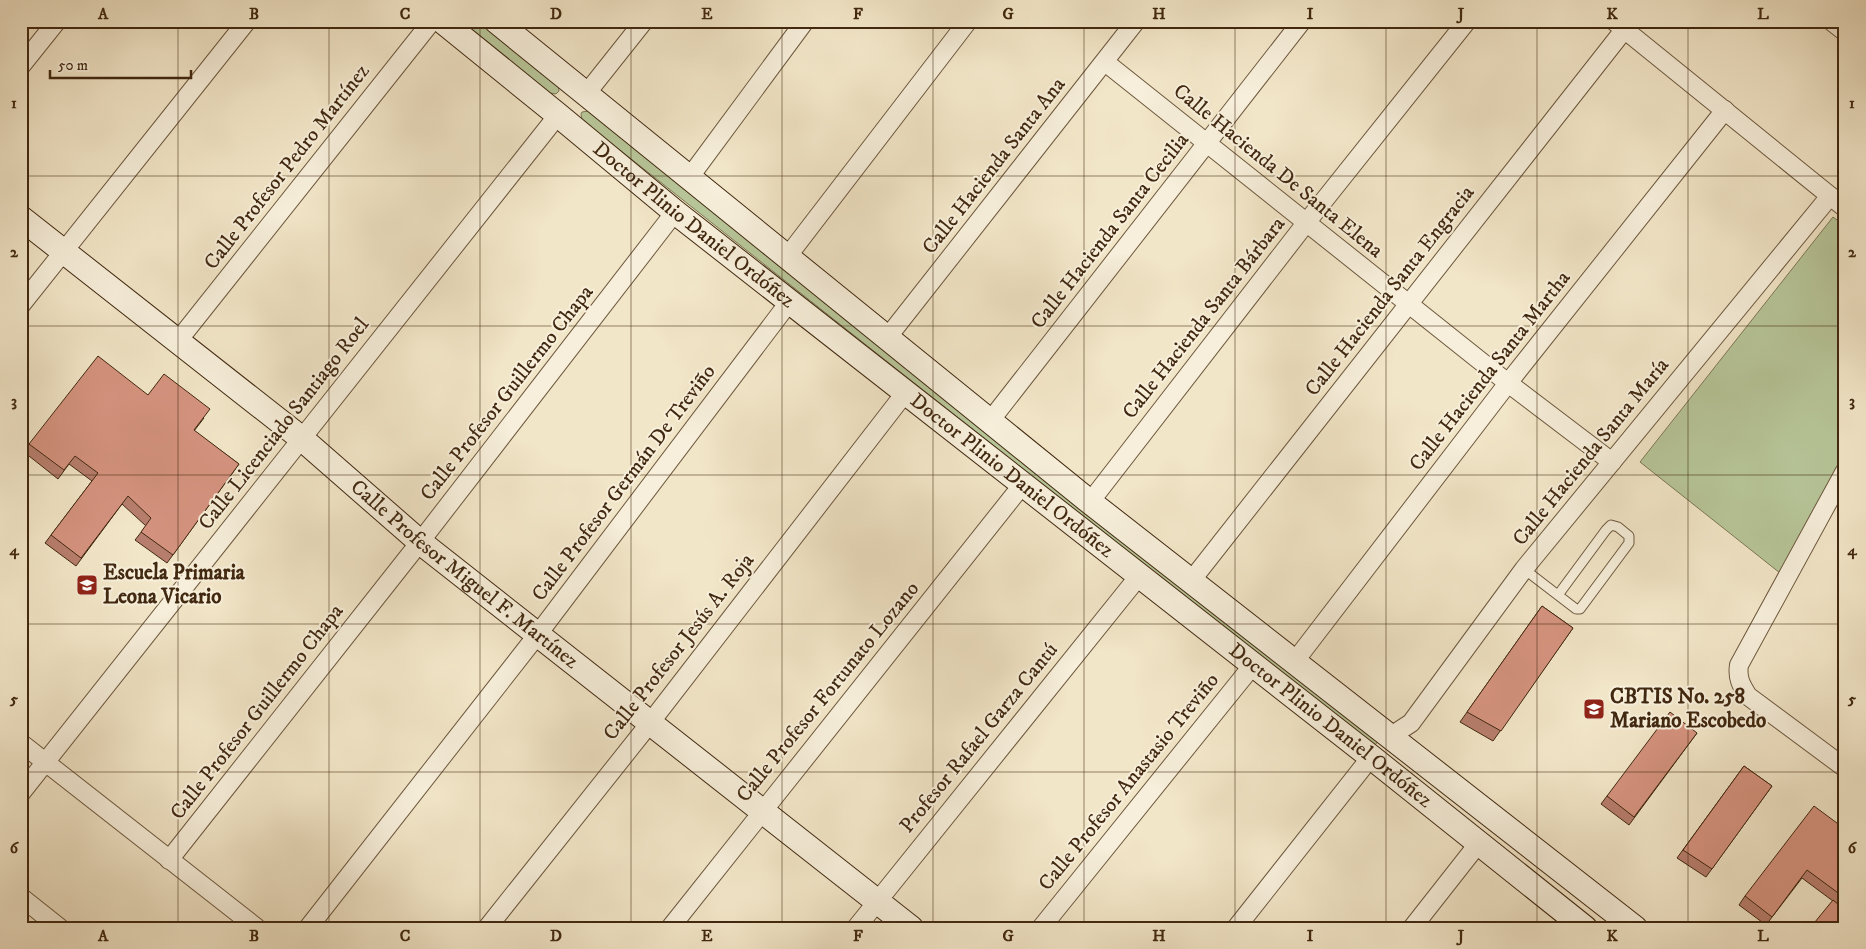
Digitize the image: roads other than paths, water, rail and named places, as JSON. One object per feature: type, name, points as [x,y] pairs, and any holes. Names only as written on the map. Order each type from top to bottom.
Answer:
[{"type":"street","points":[[21,66],[57,21]]},
{"type":"street","points":[[21,305],[246,21]]},
{"type":"street","name":"Calle Profesor Pedro Martínez","points":[[177,342],[432,21]]},
{"type":"street","name":"Doctor Plinio Daniel Ordóñez","points":[[442,21],[675,212],[1371,757],[1585,928]]},
{"type":"street","name":"Doctor Plinio Daniel Ordóñez","points":[[496,21],[1090,502],[1635,928]]},
{"type":"street","points":[[558,115],[586,94],[644,21]]},
{"type":"street","points":[[689,178],[805,21]]},
{"type":"street","points":[[787,257],[968,21]]},
{"type":"street","name":"Calle Hacienda Santa Ana","points":[[887,338],[1136,21]]},
{"type":"street","name":"Calle Hacienda Santa Cecilia","points":[[990,421],[1302,21]]},
{"type":"street","name":"Calle Hacienda Santa Bárbara","points":[[1090,502],[1306,223],[1467,21]]},
{"type":"street","points":[[1830,21],[1845,32]]},
{"type":"street","points":[[1619,26],[1845,208]]},
{"type":"street","name":"Calle Hacienda Santa Engracia","points":[[1191,581],[1408,304],[1619,26]]},
{"type":"street","name":"Calle Hacienda De Santa Elena","points":[[1105,62],[1508,384],[1612,462]]},
{"type":"street","name":"Calle Hacienda Santa Martha","points":[[1294,661],[1508,384],[1725,110]]},
{"type":"street","name":"Calle Licenciado Santiago Roel","points":[[21,793],[558,115]]},
{"type":"street","name":"Calle Hacienda Santa María","points":[[1391,736],[1411,723],[1524,569],[1830,196]]},
{"type":"street","name":"Calle Profesor Guillermo Chapa","points":[[168,860],[420,542],[675,212]]},
{"type":"street","name":"Calle Profesor Miguel F. Martínez","points":[[21,218],[301,438],[420,542],[911,928]]},
{"type":"street","name":"Calle Profesor Germán De Treviño","points":[[308,928],[538,634],[790,301]]},
{"type":"street","name":"Calle Profesor Jesús A. Roja","points":[[487,928],[650,723],[905,393]]},
{"type":"street","points":[[1842,759],[1748,696],[1739,680],[1738,674],[1739,665],[1845,470]]},
{"type":"street","name":"Calle Profesor Fortunato Lozano","points":[[670,928],[1023,484]]},
{"type":"street","name":"Profesor Rafael Garza Cantú","points":[[856,928],[1138,576]]},
{"type":"street","name":"Calle Profesor Anastasio Treviño","points":[[1041,928],[1253,665]]},
{"type":"street","points":[[1236,928],[1371,757],[1391,736]]},
{"type":"street","points":[[21,743],[257,928]]},
{"type":"street","points":[[1412,928],[1478,844]]},
{"type":"street","points":[[21,897],[60,928]]},
{"type":"lane","points":[[1524,569],[1576,609],[1580,608],[1629,543],[1629,536],[1618,527],[1612,525],[1606,530],[1558,595]]},
{"type":"place","name":"Escuela Primaria Leona Vicario","points":[[87,585]]},
{"type":"place","name":"CBTIS No. 258 Mariano Escobedo","points":[[1594,709]]}]
